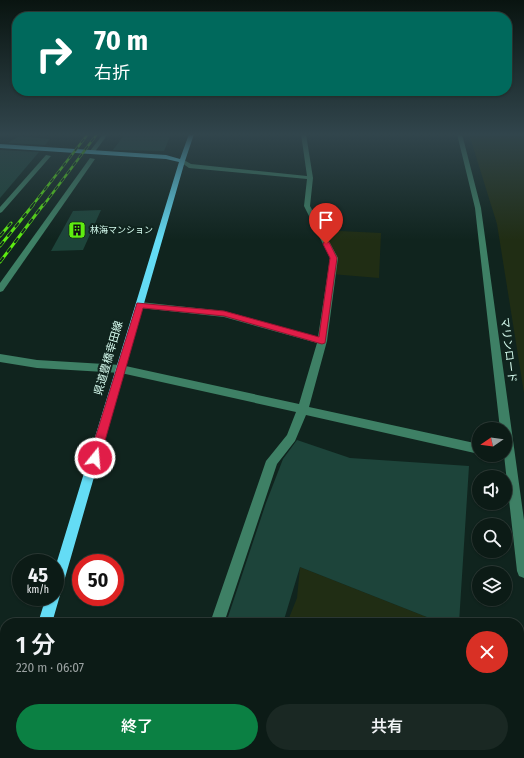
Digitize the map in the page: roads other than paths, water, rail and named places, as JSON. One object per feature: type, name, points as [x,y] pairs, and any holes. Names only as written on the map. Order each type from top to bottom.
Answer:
[{"type":"main road","name":"県道豊橋幸田線","points":[[64,561],[180,169]]},
{"type":"main road","points":[[47,618],[50,606]]},
{"type":"street","points":[[0,211],[36,169]]},
{"type":"street","points":[[0,289],[83,169]]},
{"type":"street","points":[[223,169],[310,178]]},
{"type":"street","points":[[219,618],[272,461],[291,438],[303,409],[322,341],[334,258],[306,206],[310,178],[309,169]]},
{"type":"street","name":"マリンロード","points":[[468,169],[478,208],[496,344],[503,422]]},
{"type":"street","points":[[140,305],[224,314],[322,341]]},
{"type":"street","points":[[0,358],[37,364],[121,369],[472,448]]},
{"type":"street","name":"マリンロード","points":[[507,462],[524,571]]},
{"type":"railway","points":[[32,206],[60,169]]},
{"type":"railway","points":[[43,206],[70,169]]},
{"type":"railway","points":[[0,246],[33,205]]},
{"type":"railway","points":[[0,262],[43,205]]},
{"type":"railway","points":[[0,236],[11,223]]},
{"type":"place","name":"林海マンション","points":[[77,230]]}]
